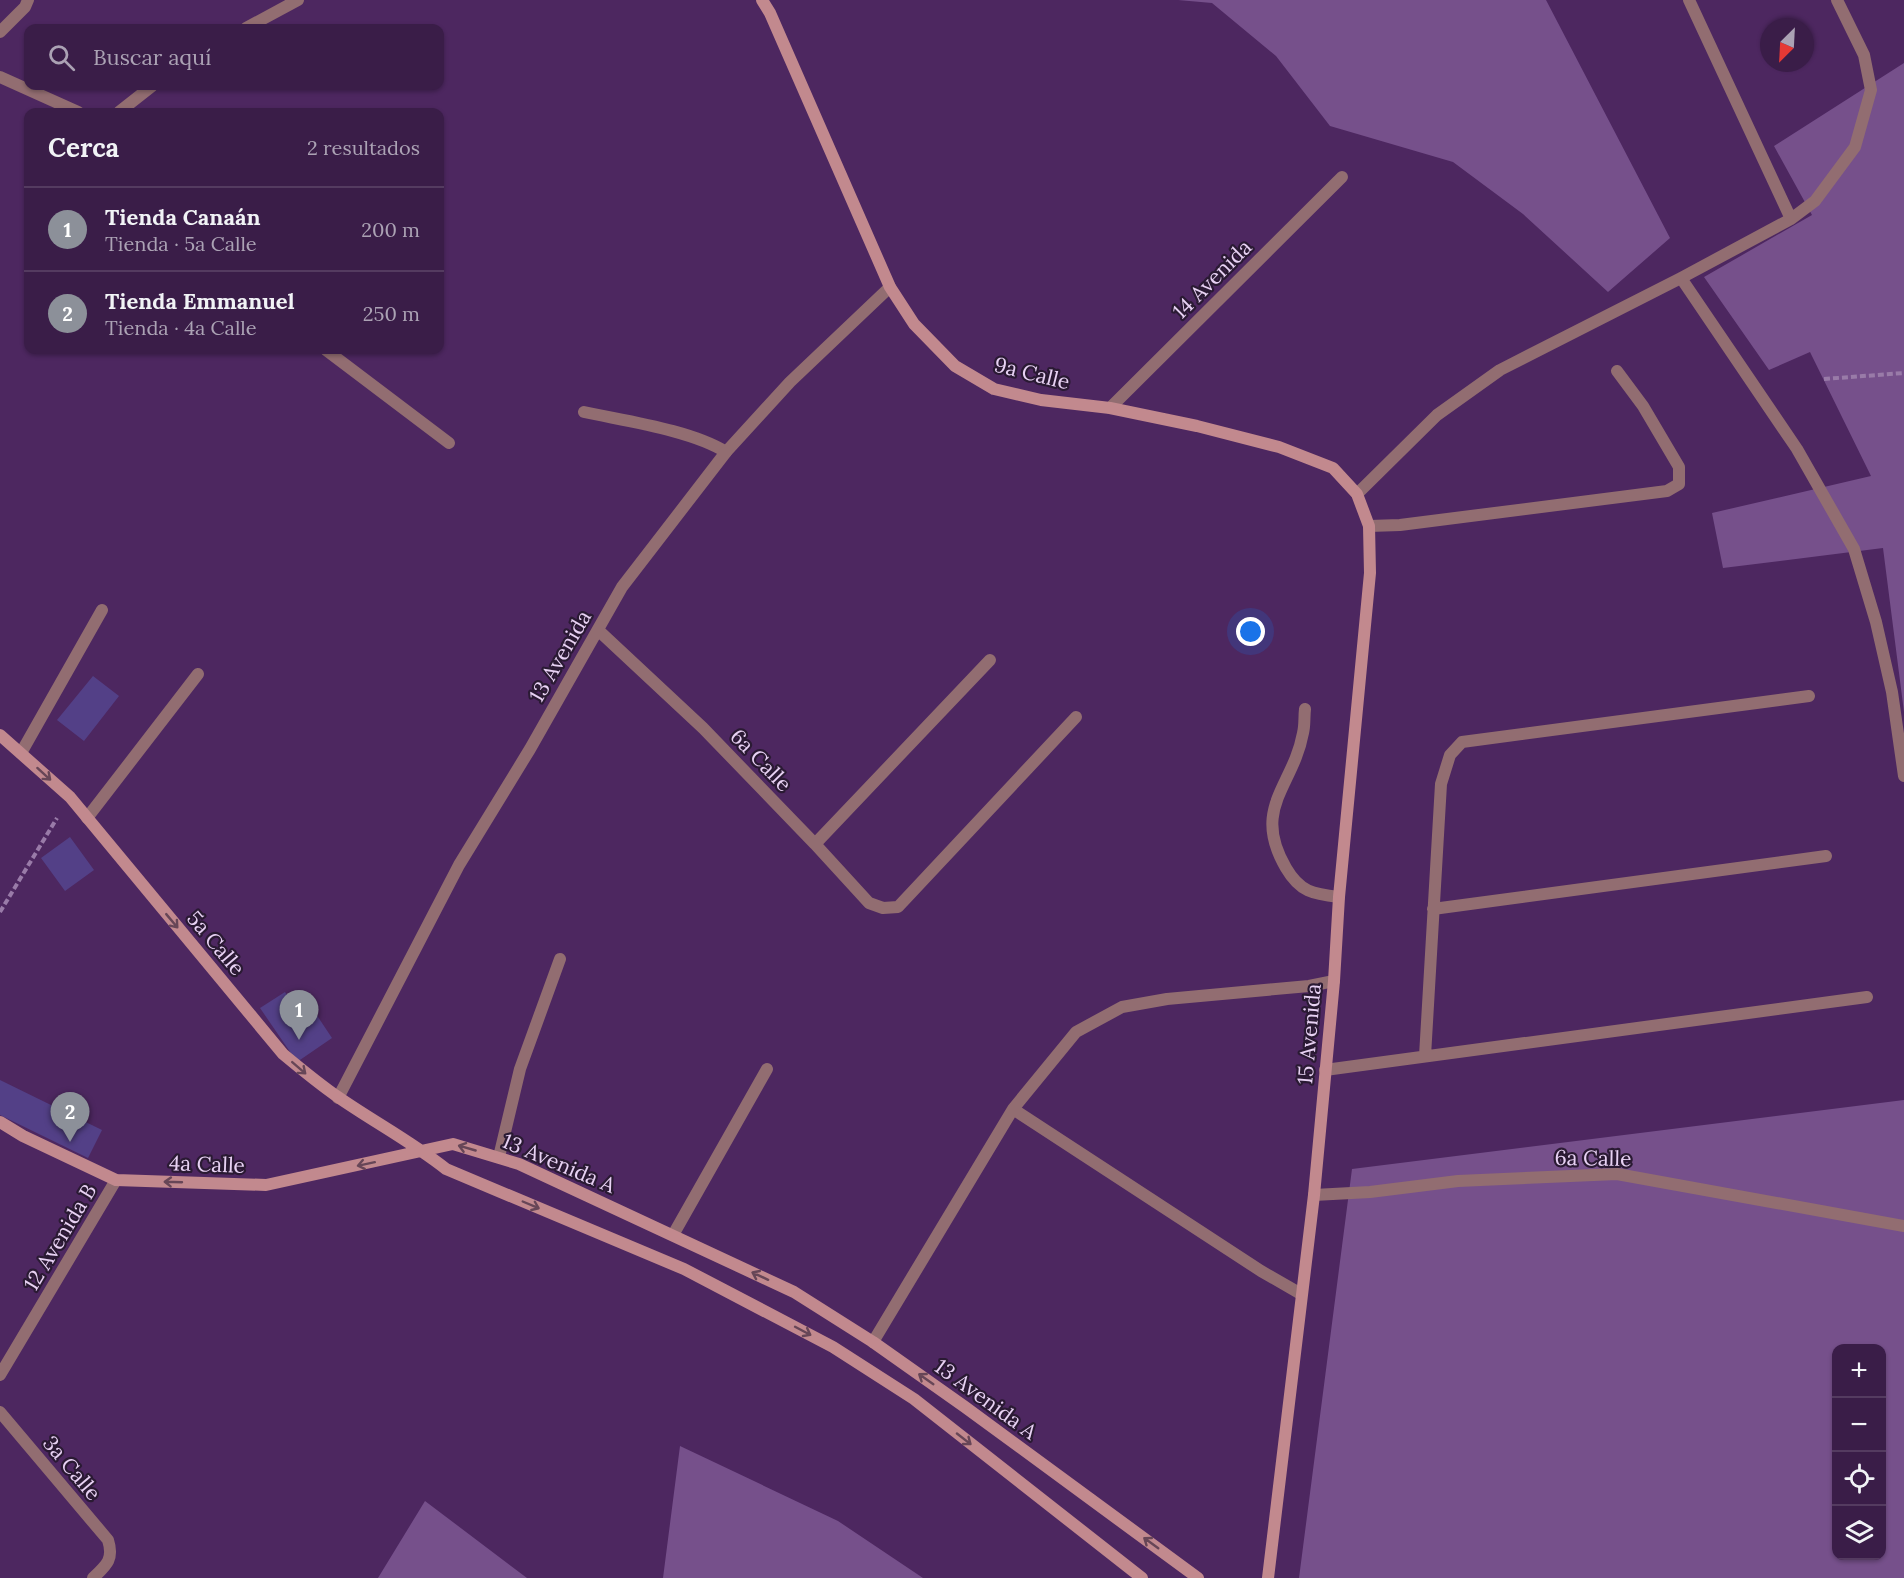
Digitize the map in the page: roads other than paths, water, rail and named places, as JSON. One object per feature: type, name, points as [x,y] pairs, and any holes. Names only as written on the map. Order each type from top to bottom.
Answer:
[{"type":"street","points":[[253,24],[298,0]]},
{"type":"street","name":"9a Calle","points":[[762,0],[770,13],[890,287],[914,324],[955,366],[994,388],[1041,400],[1110,408],[1197,426],[1279,447],[1333,468],[1357,494]]},
{"type":"street","points":[[1689,0],[1791,219]]},
{"type":"street","points":[[1357,494],[1437,415],[1500,370],[1791,219],[1815,201],[1856,147],[1871,90],[1864,55],[1837,0]]},
{"type":"street","points":[[0,32],[26,4]]},
{"type":"street","points":[[0,77],[24,88]]},
{"type":"street","points":[[29,90],[69,108]]},
{"type":"street","points":[[124,108],[147,90]]},
{"type":"street","name":"14 Avenida","points":[[1110,408],[1342,177]]},
{"type":"street","points":[[1681,278],[1797,449],[1854,549],[1879,633],[1892,692],[1904,776]]},
{"type":"street","name":"13 Avenida","points":[[338,1098],[459,865],[530,749],[622,587],[726,452],[790,382],[890,287]]},
{"type":"street","points":[[331,354],[449,443]]},
{"type":"street","points":[[1369,526],[1400,525],[1668,491],[1678,484],[1679,467],[1643,406],[1617,371]]},
{"type":"street","points":[[584,412],[677,433],[715,445],[726,452]]},
{"type":"street","name":"15 Avenida","points":[[1268,1578],[1314,1195],[1334,981],[1339,897],[1370,573],[1369,526],[1357,494]]},
{"type":"street","points":[[21,753],[102,610]]},
{"type":"street","name":"6a Calle","points":[[598,630],[703,728],[869,903],[883,908],[898,907],[1076,717]]},
{"type":"street","points":[[814,844],[990,660]]},
{"type":"street","points":[[87,818],[198,674]]},
{"type":"street","points":[[1425,1056],[1441,784],[1450,755],[1462,742],[1809,696]]},
{"type":"street","points":[[1305,709],[1303,733],[1291,769],[1273,807],[1274,842],[1277,853],[1292,878],[1302,889],[1320,895],[1339,897]]},
{"type":"street","name":"5a Calle","points":[[0,735],[70,797],[284,1054],[309,1077],[338,1098],[423,1151]]},
{"type":"street","points":[[1433,909],[1826,856]]},
{"type":"street","points":[[499,1157],[520,1070],[560,959]]},
{"type":"street","points":[[873,1342],[1012,1109],[1076,1032],[1122,1007],[1167,999],[1309,986],[1334,981]]},
{"type":"street","points":[[1324,1070],[1867,997]]},
{"type":"street","points":[[673,1235],[767,1069]]},
{"type":"street","points":[[1012,1109],[1261,1271],[1301,1294]]},
{"type":"street","name":"4a Calle","points":[[0,1122],[23,1136],[116,1180],[266,1185],[423,1151]]},
{"type":"street","name":"13 Avenida A","points":[[423,1151],[453,1144],[519,1164],[794,1293],[873,1342],[1198,1578]]},
{"type":"street","name":"13 Avenida A","points":[[423,1151],[446,1169],[684,1269],[834,1347],[914,1400],[1142,1578]]},
{"type":"street","name":"6a Calle","points":[[1314,1195],[1458,1181],[1617,1174],[1904,1226]]},
{"type":"street","name":"12 Avenida B","points":[[0,1374],[116,1180]]},
{"type":"street","name":"3a Calle","points":[[0,1412],[108,1540],[111,1550],[108,1564],[93,1578]]},
{"type":"place","name":"Tienda Canaán","points":[[299,1040]]},
{"type":"place","name":"Tienda Emmanuel","points":[[70,1142]]}]
